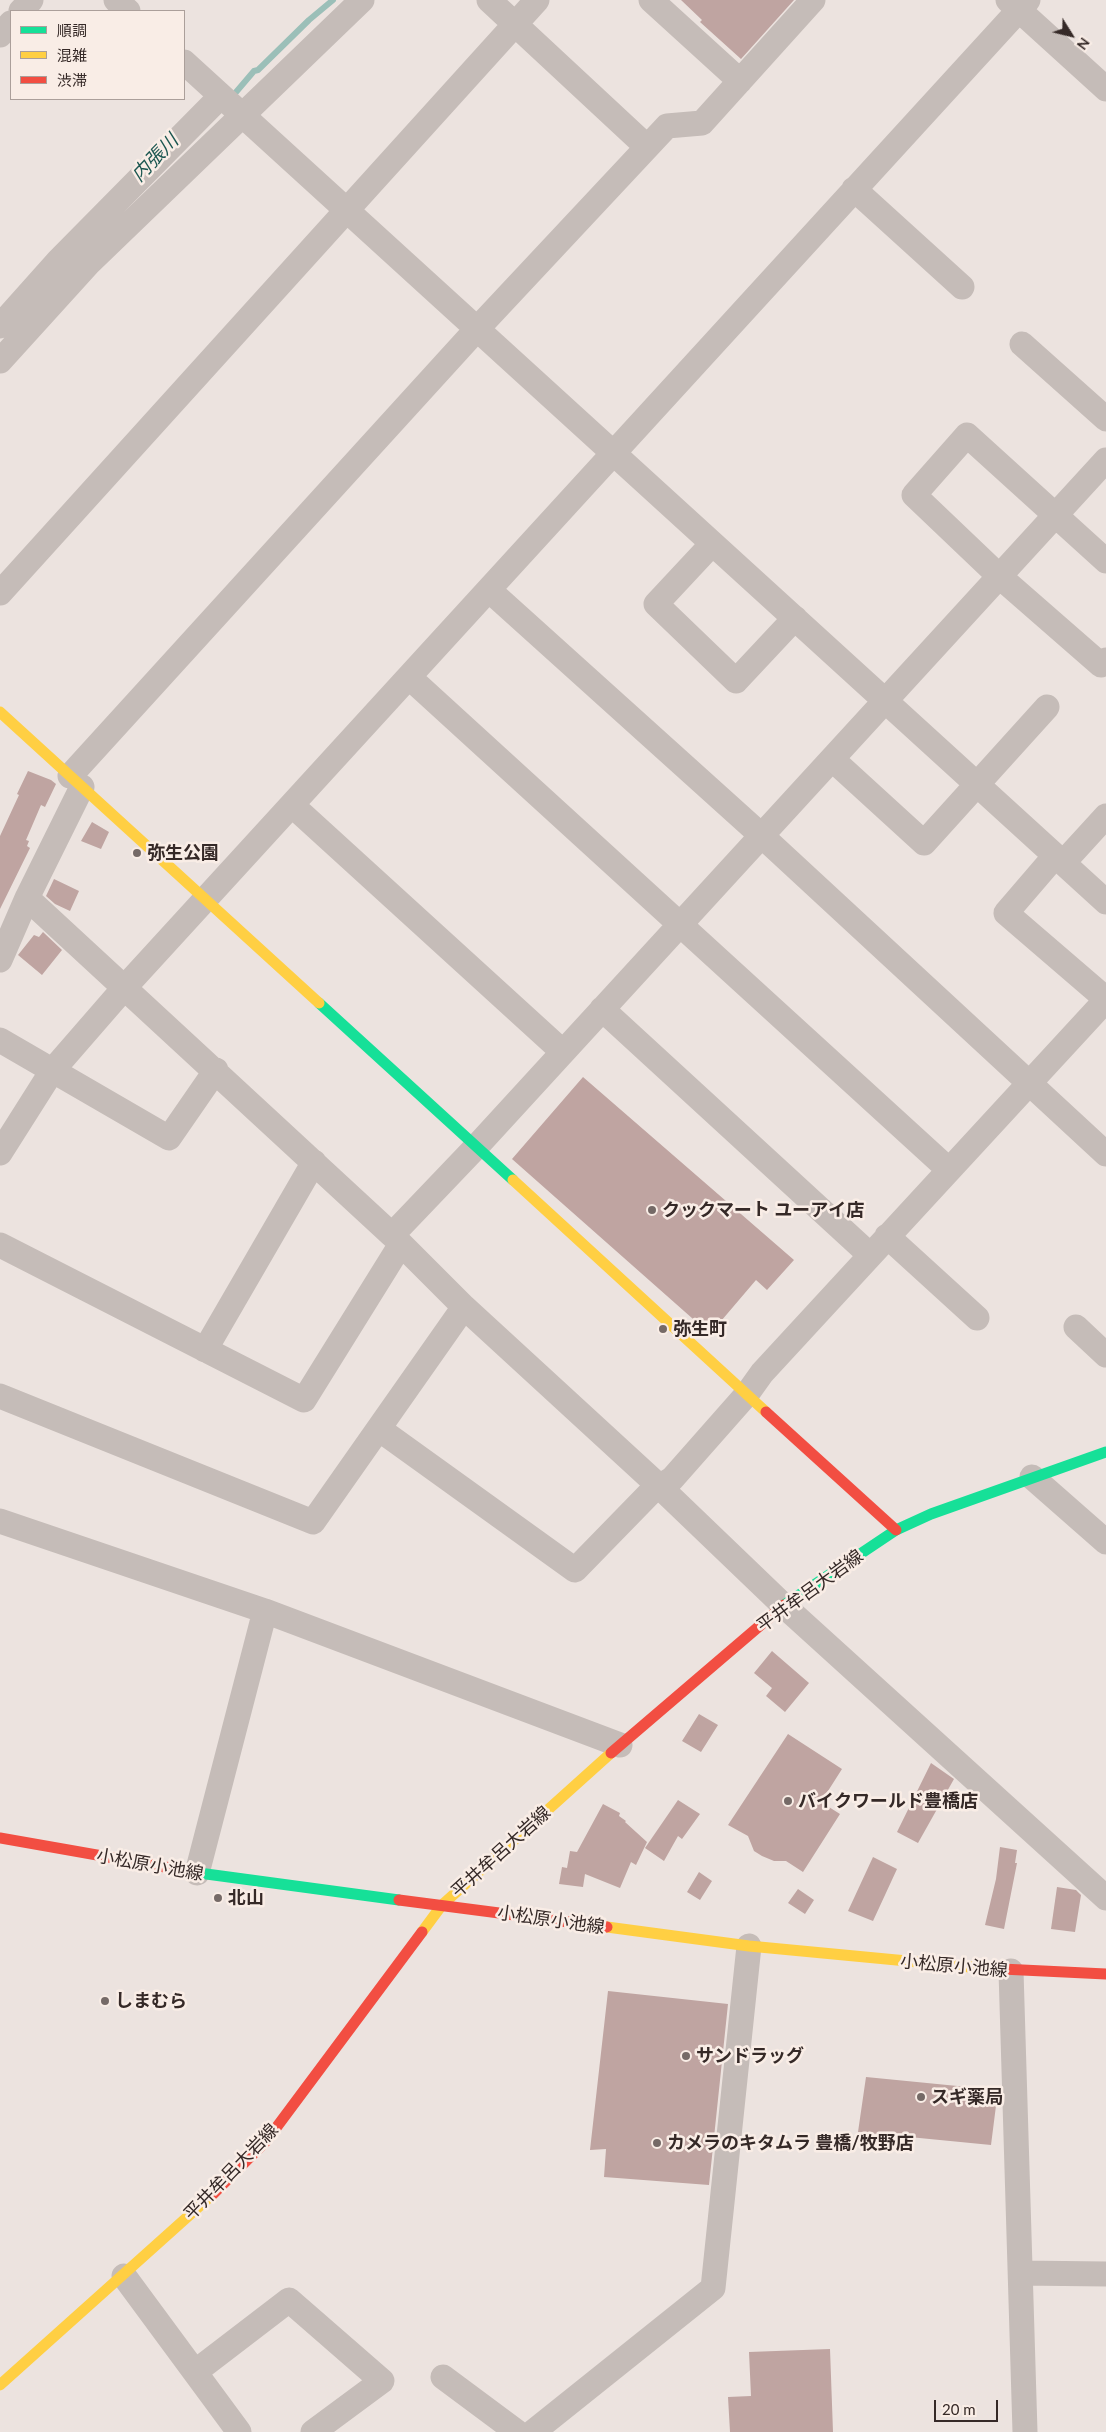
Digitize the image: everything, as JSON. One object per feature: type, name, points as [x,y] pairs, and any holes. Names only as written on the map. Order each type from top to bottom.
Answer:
[{"type":"main road","points":[[0,712],[896,1530]]},
{"type":"main road","name":"平井牟呂大岩線","points":[[6,2372],[124,2276],[216,2192],[267,2140],[442,1905],[620,1745],[783,1606],[896,1530],[931,1514],[1106,1452]]},
{"type":"main road","name":"小松原小池線","points":[[0,1838],[197,1874],[748,1946],[1011,1971],[1106,1974]]},
{"type":"street","points":[[22,10],[32,0]]},
{"type":"street","points":[[116,0],[127,10]]},
{"type":"street","points":[[0,326],[58,261],[231,106],[362,0]]},
{"type":"street","points":[[489,0],[648,147]]},
{"type":"street","points":[[0,593],[537,0]]},
{"type":"street","points":[[651,0],[740,81]]},
{"type":"street","points":[[0,960],[76,781],[477,329],[667,126],[702,123],[809,2]]},
{"type":"street","points":[[0,1153],[52,1070],[125,987],[293,806],[612,453],[854,190],[1018,3],[1106,89]]},
{"type":"street","points":[[0,35],[10,24]]},
{"type":"street","points":[[185,63],[1106,902]]},
{"type":"street","points":[[0,360],[231,106]]},
{"type":"street","points":[[854,190],[962,287]]},
{"type":"street","points":[[1022,344],[1106,419]]},
{"type":"street","points":[[1106,561],[967,435],[914,495],[1000,576],[1102,665],[1106,660]]},
{"type":"street","points":[[0,1245],[304,1400],[397,1239],[477,1146],[1106,460]]},
{"type":"street","points":[[712,544],[656,604],[736,681],[795,618]]},
{"type":"street","points":[[489,590],[762,836],[1106,1154]]},
{"type":"street","points":[[410,678],[948,1169]]},
{"type":"street","points":[[832,760],[924,843],[1047,707]]},
{"type":"street","points":[[293,806],[563,1052]]},
{"type":"street","points":[[379,1429],[575,1570],[652,1492],[672,1480],[747,1394],[762,1373],[1106,999],[1006,913],[1059,859],[1106,816]]},
{"type":"street","points":[[27,898],[216,1070],[397,1239],[464,1307],[660,1487],[783,1606],[1106,1898]]},
{"type":"street","points":[[602,1009],[870,1255]]},
{"type":"street","points":[[0,1040],[169,1138],[216,1070]]},
{"type":"street","points":[[205,1350],[314,1162]]},
{"type":"street","points":[[887,1236],[977,1318]]},
{"type":"street","points":[[0,1396],[313,1522],[464,1307]]},
{"type":"street","points":[[1076,1327],[1106,1354]]},
{"type":"street","points":[[1032,1477],[1106,1542]]},
{"type":"street","points":[[0,1521],[265,1611],[620,1745]]},
{"type":"street","points":[[197,1874],[265,1611]]},
{"type":"street","points":[[534,2432],[713,2288],[748,1946]]},
{"type":"street","points":[[1011,1971],[1025,2432]]},
{"type":"street","points":[[1021,2273],[1106,2274]]},
{"type":"street","points":[[124,2276],[238,2432]]},
{"type":"street","points":[[195,2372],[289,2300],[382,2381],[314,2432]]},
{"type":"street","points":[[443,2377],[517,2432]]},
{"type":"building","points":[[681,0],[794,0],[741,59],[700,22],[702,20]]},
{"type":"building","points":[[28,771],[51,780],[56,784],[45,807],[41,805],[26,840],[29,841],[27,846],[30,848],[0,909],[0,836]]},
{"type":"building","points":[[92,822],[109,832],[101,849],[81,841]]},
{"type":"building","points":[[54,879],[79,891],[70,911],[55,904],[46,896]]},
{"type":"building","points":[[43,932],[62,950],[42,975],[18,955],[34,935],[39,937]]},
{"type":"building","name":"クックマート ユーアイ店","points":[[583,1077],[794,1260],[767,1290],[756,1280],[710,1334],[512,1159]]},
{"type":"building","points":[[772,1651],[809,1683],[785,1712],[766,1696],[772,1688],[754,1673]]},
{"type":"building","points":[[699,1714],[718,1725],[701,1752],[682,1741]]},
{"type":"building","points":[[788,1734],[842,1769],[821,1802],[840,1814],[803,1872],[786,1861],[774,1861],[754,1851],[748,1836],[728,1825]]},
{"type":"building","points":[[931,1763],[954,1779],[918,1843],[897,1832]]},
{"type":"building","points":[[678,1800],[700,1814],[682,1839],[678,1836],[664,1861],[645,1848]]},
{"type":"building","points":[[603,1804],[620,1813],[619,1816],[647,1842],[636,1865],[631,1862],[620,1888],[585,1874],[583,1887],[559,1884],[562,1867],[567,1868],[570,1851],[577,1852]]},
{"type":"building","points":[[1000,1847],[1017,1850],[1015,1863],[1017,1863],[1004,1929],[985,1925],[996,1879]]},
{"type":"building","points":[[873,1857],[897,1869],[873,1921],[848,1911]]},
{"type":"building","points":[[699,1872],[712,1881],[700,1900],[687,1892]]},
{"type":"building","points":[[1057,1887],[1076,1890],[1081,1895],[1075,1932],[1051,1929]]},
{"type":"building","points":[[798,1889],[814,1900],[805,1914],[788,1903]]},
{"type":"building","points":[[608,1991],[728,2004],[709,2185],[604,2177],[606,2149],[590,2150]]},
{"type":"building","points":[[866,2077],[998,2090],[991,2145],[858,2132]]},
{"type":"building","points":[[830,2349],[833,2432],[730,2432],[728,2397],[751,2396],[749,2352]]},
{"type":"waterway","name":"内張川","points":[[231,98],[254,71],[258,70],[309,20],[333,0]]},
{"type":"traffic: fast","points":[[319,1003],[513,1180]]},
{"type":"traffic: fast","points":[[784,1605],[896,1530],[931,1514],[1106,1452]]},
{"type":"traffic: fast","points":[[199,1873],[399,1900]]},
{"type":"traffic: slow","points":[[0,712],[319,1003]]},
{"type":"traffic: slow","points":[[513,1180],[766,1412]]},
{"type":"traffic: slow","points":[[422,1932],[442,1905],[611,1753]]},
{"type":"traffic: slow","points":[[607,1927],[749,1946],[981,1968]]},
{"type":"traffic: slow","points":[[0,2385],[213,2194]]},
{"type":"traffic: jam","points":[[766,1412],[896,1530]]},
{"type":"traffic: jam","points":[[611,1753],[784,1605]]},
{"type":"traffic: jam","points":[[0,1838],[199,1873]]},
{"type":"traffic: jam","points":[[399,1900],[607,1927]]},
{"type":"traffic: jam","points":[[213,2194],[267,2140],[422,1932]]},
{"type":"traffic: jam","points":[[981,1968],[1106,1974]]},
{"type":"place","name":"弥生公園","points":[[137,853]]},
{"type":"place","name":"クックマート ユーアイ店","points":[[652,1210]]},
{"type":"place","name":"弥生町","points":[[663,1329]]},
{"type":"place","name":"バイクワールド豊橋店","points":[[788,1801]]},
{"type":"place","name":"北山","points":[[218,1898]]},
{"type":"place","name":"しまむら","points":[[105,2001]]},
{"type":"place","name":"サンドラッグ","points":[[686,2056]]},
{"type":"place","name":"スギ薬局","points":[[921,2097]]},
{"type":"place","name":"カメラのキタムラ 豊橋/牧野店","points":[[657,2143]]}]
